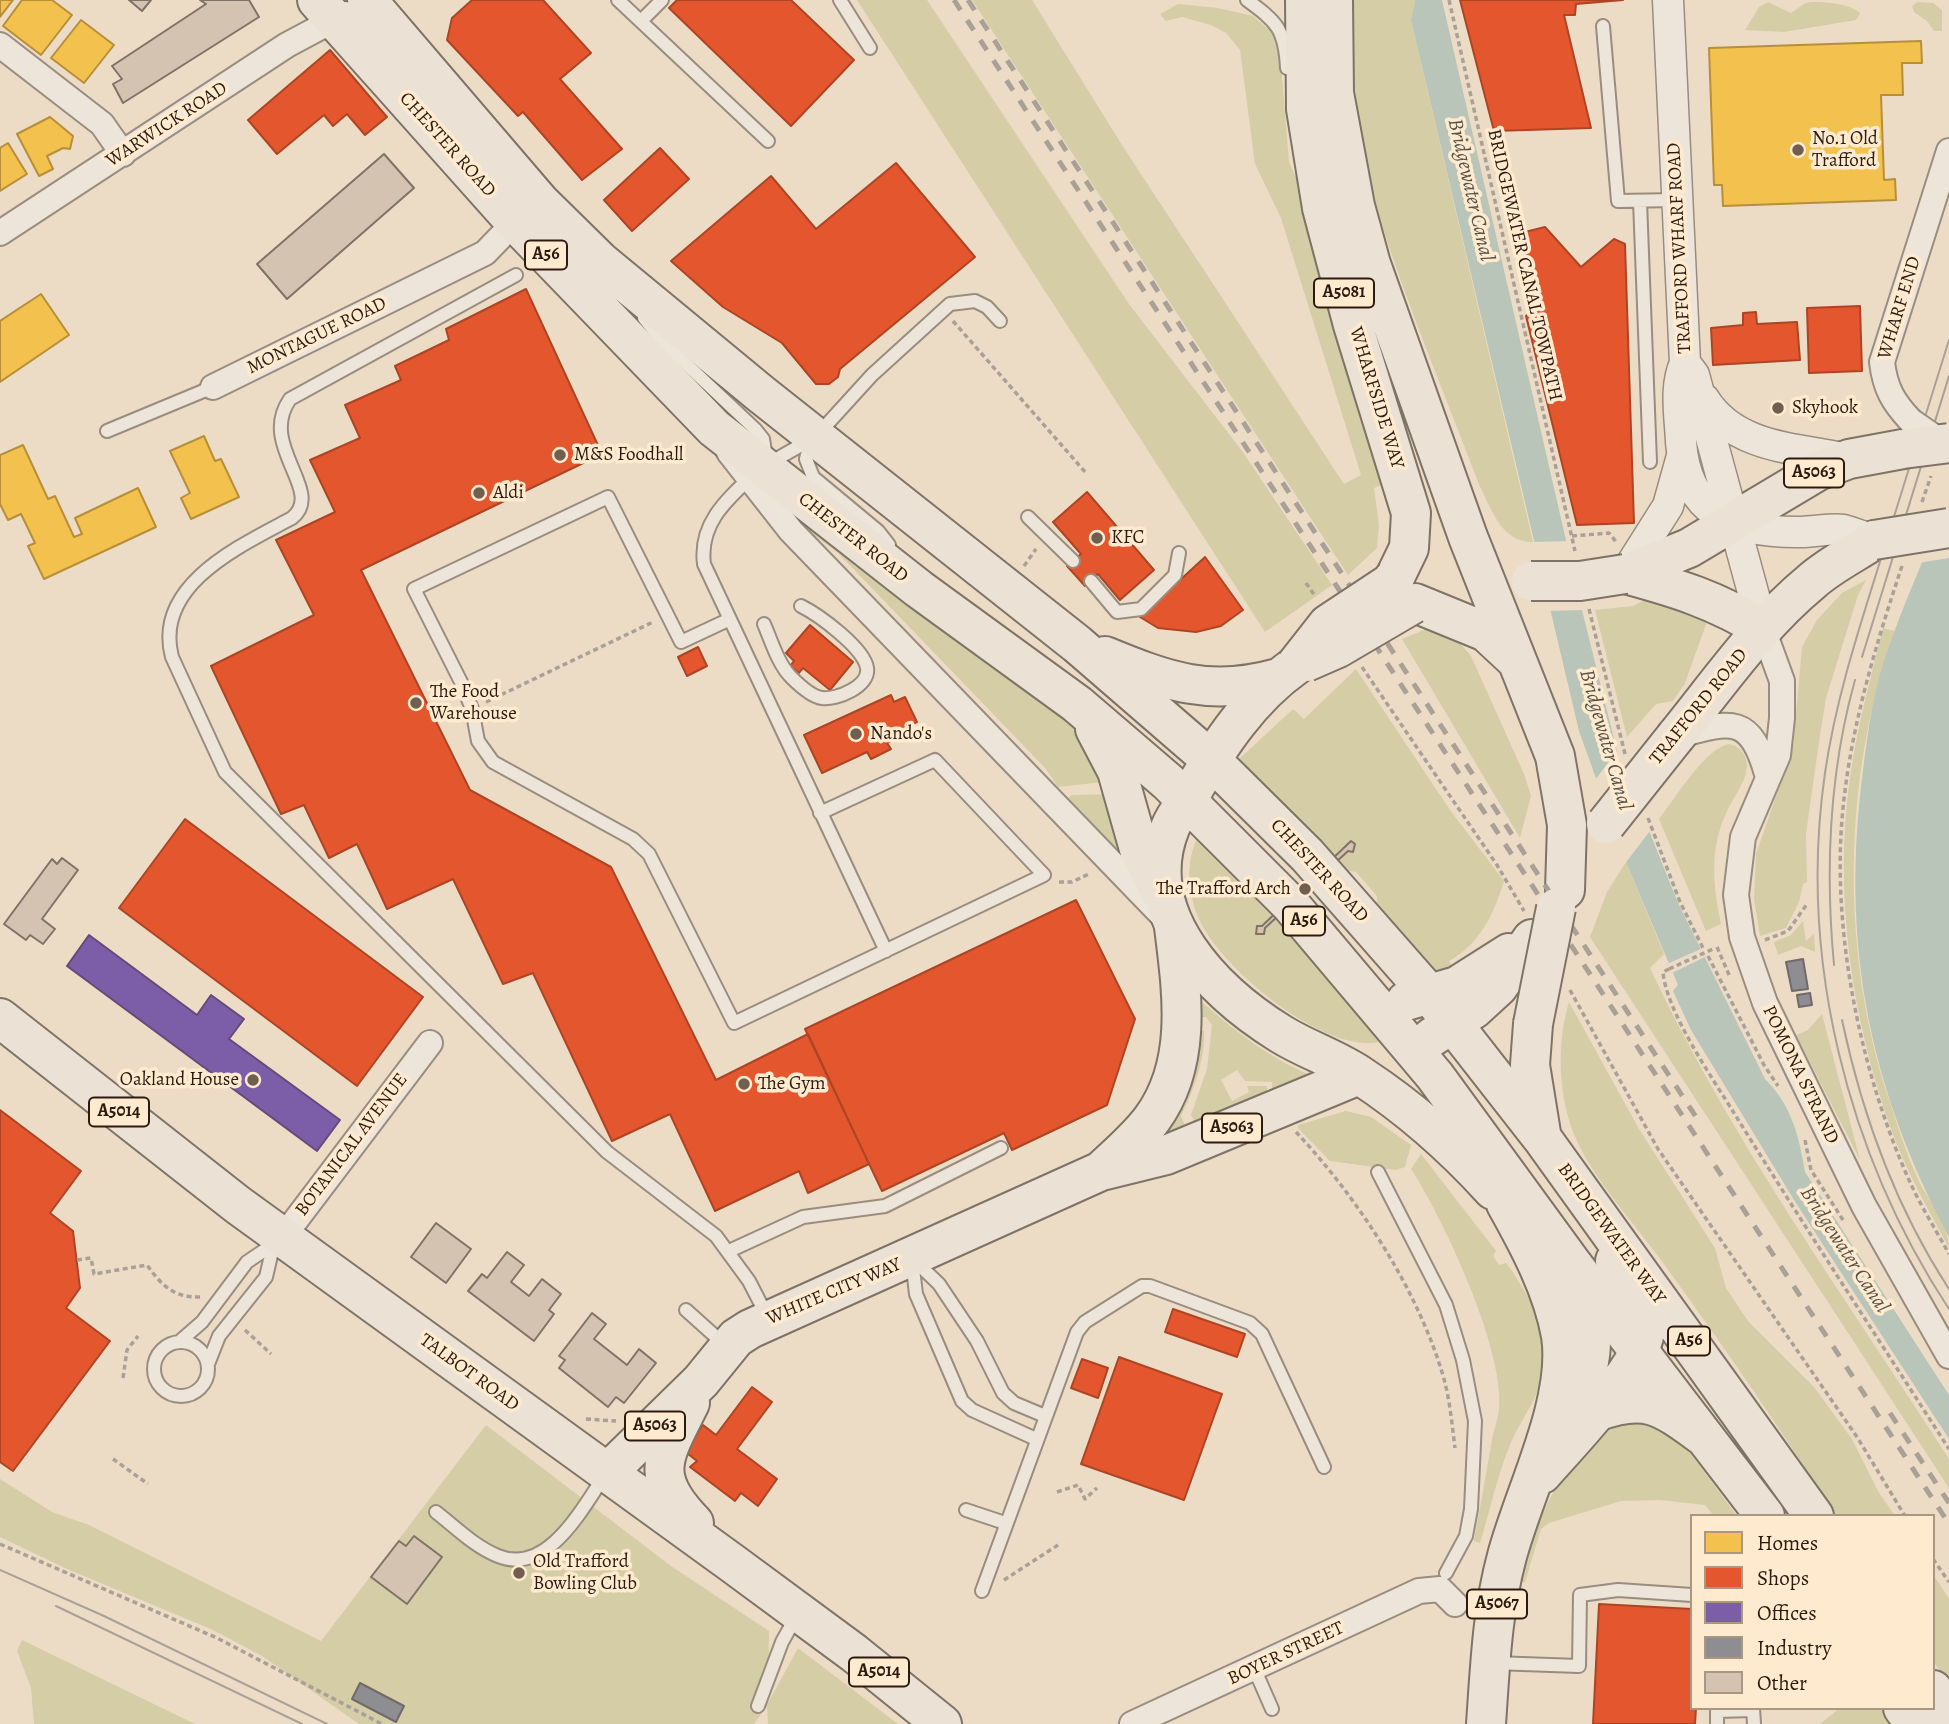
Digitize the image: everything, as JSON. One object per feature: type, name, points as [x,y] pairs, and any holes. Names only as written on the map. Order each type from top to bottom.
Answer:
[{"type":"main road","name":"WHARFSIDE WAY","points":[[1304,0],[1306,109],[1312,193],[1411,513],[1407,595]]},
{"type":"main road","name":"WHARFSIDE WAY","points":[[1332,0],[1334,93],[1355,206],[1371,264],[1486,584]]},
{"type":"main road","name":"CHESTER ROAD","points":[[351,4],[515,222],[755,474],[1077,704],[1187,801],[1290,904],[1413,1049]]},
{"type":"main road","name":"CHESTER ROAD","points":[[351,4],[601,262],[1077,644],[1210,759],[1307,855],[1442,1009]]},
{"type":"main road","name":"TRAFFORD ROAD","points":[[1407,595],[1486,584],[1580,581],[1621,559],[1689,548],[1796,484],[1907,435],[1946,443]]},
{"type":"main road","name":"TRAFFORD ROAD","points":[[1555,896],[1606,824],[1763,629],[1813,580],[1874,540],[1949,528]]},
{"type":"main road","name":"TRAFFORD ROAD","points":[[1621,559],[1727,606],[1763,629]]},
{"type":"main road","name":"A5081","points":[[1486,584],[1555,756],[1566,815],[1555,896]]},
{"type":"main road","name":"A5081","points":[[1407,595],[1486,632],[1520,664]]},
{"type":"main road","name":"A5063","points":[[1286,672],[1338,648],[1407,595]]},
{"type":"main road","name":"A56","points":[[1077,644],[1151,675],[1194,686],[1229,688],[1286,672]]},
{"type":"main road","points":[[1170,914],[1165,845],[1170,829],[1223,738],[1286,672]]},
{"type":"main road","name":"A56","points":[[1077,704],[1118,771],[1139,849],[1170,914],[1213,980],[1249,1012],[1291,1040],[1359,1075]]},
{"type":"main road","points":[[1552,1152],[1532,1094],[1530,1054],[1555,896]]},
{"type":"main road","name":"WHITE CITY WAY","points":[[608,1472],[701,1381],[728,1347],[750,1329],[769,1319],[912,1258],[1101,1171],[1167,1155],[1359,1075],[1413,1049],[1442,1009],[1490,979],[1555,896]]},
{"type":"main road","name":"WHITE CITY WAY","points":[[1101,1171],[1153,1118],[1174,1076],[1182,1037],[1180,976],[1170,914]]},
{"type":"main road","points":[[1372,1001],[1413,1001],[1442,1009]]},
{"type":"main road","name":"BRIDGEWATER WAY","points":[[1442,1009],[1552,1152],[1813,1514]]},
{"type":"main road","name":"TALBOT ROAD","points":[[0,1018],[278,1242],[608,1472],[799,1612],[942,1724]]},
{"type":"main road","name":"A56","points":[[1413,1049],[1567,1257],[1763,1514]]},
{"type":"main road","points":[[1359,1075],[1411,1110],[1506,1204],[1567,1257]]},
{"type":"main road","name":"A5067","points":[[1530,1489],[1628,1371],[1640,1350],[1645,1330],[1641,1310],[1552,1152]]},
{"type":"main road","points":[[1506,1204],[1542,1275],[1554,1311],[1562,1352],[1554,1415],[1530,1489]]},
{"type":"main road","name":"A5067","points":[[1486,1724],[1494,1620],[1507,1555],[1530,1489],[1585,1382],[1593,1353],[1590,1322],[1567,1257]]},
{"type":"main road","points":[[701,1381],[666,1457],[664,1481],[679,1508],[732,1563]]},
{"type":"main road","points":[[1596,1412],[1630,1402],[1653,1404],[1707,1439]]},
{"type":"main road","points":[[1935,1693],[1949,1713]]},
{"type":"street","name":"TRAFFORD WHARF ROAD","points":[[1668,0],[1678,200],[1691,375],[1735,522],[1763,629]]},
{"type":"street","name":"WARWICK ROAD","points":[[0,233],[351,4]]},
{"type":"street","points":[[0,45],[102,124],[123,154]]},
{"type":"street","name":"WHARF END","points":[[1907,435],[1884,383],[1882,362],[1949,151]]},
{"type":"street","name":"MONTAGUE ROAD","points":[[213,387],[485,253],[515,222]]},
{"type":"street","points":[[1849,459],[1749,438],[1723,422],[1691,375],[1677,380],[1682,454],[1689,484],[1702,504],[1735,522],[1789,532],[1841,530],[1874,540]]},
{"type":"street","points":[[1621,559],[1665,512],[1682,454]]},
{"type":"street","points":[[755,474],[800,540],[1112,864],[1170,914]]},
{"type":"street","name":"POMONA STRAND","points":[[1763,629],[1777,662],[1782,701],[1778,755],[1749,818],[1739,858],[1736,895],[1742,937],[1765,1003],[1858,1194],[1910,1291],[1949,1356]]},
{"type":"street","points":[[1676,736],[1723,726],[1739,727],[1750,733],[1760,747],[1767,775]]},
{"type":"street","name":"BOTANICAL AVENUE","points":[[278,1242],[430,1043]]},
{"type":"street","name":"BOYER STREET","points":[[1139,1723],[1419,1591],[1447,1589]]},
{"type":"lane","points":[[618,0],[768,141]]},
{"type":"lane","points":[[641,21],[662,0]]},
{"type":"lane","points":[[840,0],[870,48]]},
{"type":"lane","points":[[1247,0],[1269,14],[1281,29],[1288,79]]},
{"type":"lane","points":[[1603,26],[1618,201],[1678,200]]},
{"type":"lane","points":[[1640,201],[1650,461]]},
{"type":"lane","points":[[601,262],[664,343],[763,439],[766,457],[755,474],[710,523],[702,553],[710,582],[886,951]]},
{"type":"lane","points":[[516,275],[290,399],[279,422],[280,435],[301,488],[301,508],[292,518],[218,558],[175,607],[169,624],[168,641],[172,657],[225,772],[607,1152],[716,1236],[729,1251],[769,1319]]},
{"type":"lane","points":[[919,589],[898,555],[877,531],[813,477],[806,459],[810,443],[872,375],[943,309],[956,301],[975,300],[988,307],[1000,321]]},
{"type":"lane","name":"MONTAGUE ROAD","points":[[107,431],[213,387]]},
{"type":"lane","points":[[755,474],[816,436]]},
{"type":"lane","points":[[728,620],[681,642],[608,497],[414,589],[472,709],[478,741],[493,762],[633,839],[649,854],[733,1023],[1044,875],[935,760],[820,814]]},
{"type":"lane","points":[[1028,517],[1073,561]]},
{"type":"lane","points":[[1091,581],[1117,612],[1140,609],[1175,575],[1179,553]]},
{"type":"lane","points":[[764,624],[784,668],[816,697],[832,697],[857,688],[865,680],[868,670],[864,658],[815,613],[802,606]]},
{"type":"lane","points":[[729,1251],[803,1217],[885,1206],[1001,1147]]},
{"type":"lane","points":[[1378,1172],[1446,1305],[1463,1360],[1475,1421],[1471,1510],[1466,1536],[1447,1589]]},
{"type":"lane","points":[[278,1242],[267,1277],[212,1348],[206,1379],[197,1392],[181,1396],[165,1390],[156,1377],[156,1362],[164,1348],[193,1332],[247,1262],[278,1242]]},
{"type":"lane","points":[[912,1258],[939,1283],[978,1341],[1003,1393],[1014,1403],[1045,1416]]},
{"type":"lane","points":[[912,1258],[916,1294],[962,1401],[972,1410],[1036,1439]]},
{"type":"lane","points":[[982,1591],[1004,1523],[1077,1332],[1085,1322],[1133,1289],[1150,1286],[1233,1315],[1256,1327],[1324,1467]]},
{"type":"lane","points":[[686,1310],[728,1347]]},
{"type":"lane","points":[[179,1342],[201,1350],[208,1364]]},
{"type":"lane","points":[[436,1512],[496,1555],[512,1561],[526,1559],[547,1549],[576,1517],[608,1472]]},
{"type":"lane","points":[[965,1510],[1004,1523]]},
{"type":"lane","points":[[1490,1663],[1579,1666],[1580,1595],[1618,1590],[1690,1595]]},
{"type":"lane","points":[[758,1706],[782,1642],[799,1612]]},
{"type":"lane","points":[[1254,1668],[1272,1709]]},
{"type":"lane","points":[[1717,1724],[1717,1711],[1735,1710]]},
{"type":"path","name":"BRIDGEWATER CANAL TOWPATH","points":[[1449,0],[1572,536],[1609,533],[1621,559]]},
{"type":"path","points":[[943,309],[1086,473]]},
{"type":"path","points":[[1023,567],[1045,535]]},
{"type":"path","points":[[1306,583],[1321,605]]},
{"type":"path","points":[[472,709],[668,615]]},
{"type":"path","points":[[1882,627],[1857,722],[1841,832],[1840,878],[1846,937],[1866,1059],[1909,1181],[1949,1254]]},
{"type":"path","points":[[1357,660],[1497,865],[1555,896]]},
{"type":"path","points":[[1044,875],[1060,882],[1072,882],[1112,864]]},
{"type":"path","points":[[1764,940],[1788,931],[1807,904]]},
{"type":"path","points":[[1715,948],[1663,972],[1664,982],[1693,1044],[1790,1203],[1949,1449]]},
{"type":"path","points":[[1708,956],[1763,1065],[1783,1091]]},
{"type":"path","points":[[1564,980],[1658,1149],[1857,1437],[1904,1514]]},
{"type":"path","points":[[1288,1125],[1331,1171],[1411,1297],[1433,1346],[1444,1382],[1457,1459]]},
{"type":"path","points":[[77,1260],[91,1258],[94,1274],[147,1265],[170,1291],[184,1297],[206,1297],[200,1304],[209,1311]]},
{"type":"path","points":[[232,1320],[263,1344],[271,1354]]},
{"type":"path","points":[[123,1378],[127,1350],[138,1336]]},
{"type":"path","points":[[113,1459],[148,1484]]},
{"type":"path","points":[[1057,1492],[1078,1485],[1085,1499],[1097,1488]]},
{"type":"path","points":[[0,1544],[217,1639],[382,1724]]},
{"type":"path","points":[[995,1579],[1006,1580],[1058,1545]]},
{"type":"path","points":[[1935,1562],[1949,1582]]},
{"type":"shaded area","points":[[857,0],[927,0],[1129,304],[1242,451],[1332,585],[1265,632]]},
{"type":"shaded area","points":[[972,0],[1032,0],[1122,145],[1344,484],[1361,475],[1281,218],[1255,164],[1240,50],[1226,33],[1211,25],[1182,17],[1166,21],[1160,14],[1178,4],[1218,8],[1253,16],[1273,33],[1281,65],[1289,162],[1299,184],[1384,484],[1374,488],[1379,525],[1377,548],[1348,575]]},
{"type":"shaded area","points":[[1351,0],[1415,0],[1411,20],[1533,542],[1513,537],[1499,524],[1480,487],[1390,250],[1366,166],[1354,81]]},
{"type":"shaded area","points":[[1768,2],[1791,13],[1806,3],[1818,2],[1844,5],[1860,14],[1856,20],[1784,32],[1745,30],[1759,7]]},
{"type":"shaded area","points":[[1918,2],[1933,3],[1942,10],[1942,31],[1934,31],[1927,21],[1914,12],[1912,6]]},
{"type":"shaded area","points":[[813,521],[1078,729],[1112,781],[1058,787],[1046,769],[838,553],[806,529]]},
{"type":"shaded area","points":[[1866,580],[1858,595],[1826,698],[1806,834],[1807,882],[1803,884],[1799,902],[1786,928],[1760,936],[1754,899],[1756,854],[1793,747],[1802,647],[1817,620],[1842,593]]},
{"type":"shaded area","points":[[1654,595],[1708,619],[1685,683],[1673,701],[1656,704],[1627,737],[1595,610],[1633,606]]},
{"type":"shaded area","points":[[1429,628],[1453,635],[1471,656],[1524,774],[1531,796],[1520,838],[1402,639]]},
{"type":"shaded area","points":[[1883,628],[1895,631],[1878,687],[1865,745],[1857,805],[1854,866],[1862,987],[1874,1046],[1902,1140],[1921,1186],[1945,1230],[1949,1248],[1910,1175],[1877,1087],[1856,1000],[1845,911],[1845,822],[1850,778],[1856,740]]},
{"type":"shaded area","points":[[1356,669],[1450,810],[1504,881],[1496,905],[1484,927],[1469,946],[1449,961],[1455,973],[1439,980],[1377,905],[1377,896],[1356,872],[1343,870],[1237,761],[1293,709],[1304,719]]},
{"type":"shaded area","points":[[1728,744],[1742,751],[1747,767],[1717,839],[1714,867],[1721,924],[1706,931],[1659,819],[1699,766],[1719,748]]},
{"type":"shaded area","points":[[1116,794],[1130,868],[1066,800],[1072,795]]},
{"type":"shaded area","points":[[1198,837],[1272,912],[1381,1037],[1379,1042],[1356,1042],[1331,1035],[1305,1022],[1254,985],[1214,944],[1197,915],[1191,893],[1189,869]]},
{"type":"shaded area","points":[[1626,862],[1664,954],[1650,968],[1682,1032],[1716,1095],[1791,1218],[1949,1459],[1949,1488],[1590,937],[1607,892]]},
{"type":"shaded area","points":[[1803,921],[1806,941],[1814,934],[1815,952],[1801,946],[1778,955],[1774,942],[1791,935]]},
{"type":"shaded area","points":[[1194,995],[1253,1043],[1285,1063],[1319,1079],[1272,1093],[1272,1082],[1245,1081],[1237,1070],[1221,1080],[1232,1101],[1249,1092],[1247,1086],[1267,1086],[1267,1091],[1214,1113],[1207,1125],[1199,1128],[1191,1115],[1207,1069],[1212,1025],[1206,1017],[1196,1017]]},
{"type":"shaded area","points":[[1569,1002],[1639,1129],[1715,1248],[1726,1288],[1748,1321],[1814,1387],[1852,1439],[1878,1491],[1894,1514],[1835,1514],[1710,1328],[1594,1172],[1577,1141],[1566,1108],[1561,1072]]},
{"type":"shaded area","points":[[1822,1014],[1860,1160],[1796,1035],[1808,1030]]},
{"type":"shaded area","points":[[1197,1031],[1204,1031],[1203,1053],[1181,1116],[1186,1128],[1156,1139]]},
{"type":"shaded area","points":[[1346,1111],[1371,1117],[1411,1145],[1405,1167],[1396,1170],[1330,1161],[1298,1128],[1298,1125]]},
{"type":"shaded area","points":[[1421,1154],[1496,1251],[1493,1256],[1499,1265],[1506,1263],[1519,1282],[1535,1312],[1544,1343],[1543,1376],[1505,1457],[1480,1543],[1474,1541],[1499,1409],[1498,1384],[1492,1353],[1469,1285],[1439,1219],[1411,1169]]},
{"type":"shaded area","points":[[1640,1415],[1685,1446],[1736,1514],[1712,1514],[1705,1505],[1660,1500],[1621,1501],[1549,1523],[1541,1529],[1525,1582],[1521,1582],[1536,1526],[1559,1481],[1607,1423]]},
{"type":"shaded area","points":[[486,1425],[671,1566],[769,1631],[768,1703],[798,1648],[898,1724],[768,1724],[767,1706],[754,1724],[359,1724],[262,1656],[213,1630],[67,1569],[0,1537],[0,1479],[52,1512],[89,1525],[321,1641]]},
{"type":"shaded area","points":[[1935,1577],[1949,1599],[1949,1683],[1935,1664]]},
{"type":"shaded area","points":[[22,1640],[195,1724],[34,1724],[31,1688],[17,1651]]},
{"type":"shaded area","points":[[1838,1710],[1882,1710],[1892,1724],[1820,1724]]},
{"type":"water","name":"Bridgewater Canal","points":[[1415,0],[1442,0],[1617,751],[1678,903],[1765,1079],[1782,1100],[1793,1122],[1805,1172],[1949,1395],[1949,1439],[1794,1200],[1691,1030],[1673,991],[1678,985],[1626,862],[1579,731],[1411,20]]},
{"type":"water","points":[[1949,499],[1949,1237],[1922,1182],[1882,1074],[1860,963],[1856,847],[1867,739],[1884,661]]},
{"type":"pier","points":[[1945,498],[1949,498],[1949,558],[1918,563]]},
{"type":"pier","points":[[1572,541],[1585,610],[1545,611],[1529,542]]},
{"type":"pier","points":[[1620,747],[1653,827],[1624,865],[1592,784]]},
{"type":"pier","points":[[1703,948],[1707,956],[1672,973],[1667,964]]},
{"type":"building: Homes","points":[[0,0],[13,0],[0,17]]},
{"type":"building: Homes","points":[[22,0],[52,0],[72,15],[41,55],[3,26]]},
{"type":"building: Homes","points":[[81,20],[114,45],[84,83],[51,58]]},
{"type":"building: Homes","name":"No.1 Old Trafford","points":[[1921,41],[1922,63],[1902,63],[1903,95],[1881,95],[1884,180],[1895,179],[1896,200],[1723,206],[1722,185],[1714,185],[1709,48]]},
{"type":"building: Homes","points":[[50,117],[73,136],[70,149],[63,148],[47,156],[53,169],[39,176],[17,134]]},
{"type":"building: Homes","points":[[8,143],[27,174],[0,191],[0,148]]},
{"type":"building: Homes","points":[[41,294],[69,335],[0,382],[0,321]]},
{"type":"building: Homes","points":[[204,436],[215,461],[221,459],[239,497],[191,519],[181,498],[190,493],[170,451]]},
{"type":"building: Homes","points":[[23,445],[48,499],[55,496],[74,537],[82,534],[75,518],[138,488],[156,527],[44,579],[28,546],[35,543],[21,514],[8,520],[0,504],[0,455]]},
{"type":"building: Shops","points":[[472,0],[543,0],[591,53],[560,79],[622,149],[582,180],[523,112],[518,116],[447,40],[452,18]]},
{"type":"building: Shops","points":[[677,0],[791,0],[854,60],[791,126],[669,8]]},
{"type":"building: Shops","points":[[1460,0],[1623,0],[1576,4],[1575,15],[1564,15],[1591,128],[1494,131]]},
{"type":"building: Shops","points":[[330,50],[387,117],[365,135],[347,114],[333,126],[324,115],[277,154],[248,120]]},
{"type":"building: Shops","points":[[660,148],[689,179],[632,231],[604,200]]},
{"type":"building: Shops","points":[[896,163],[975,257],[840,369],[838,377],[829,384],[816,384],[782,343],[723,307],[671,261],[771,176],[816,229]]},
{"type":"building: Shops","points":[[1545,227],[1581,267],[1614,239],[1625,244],[1634,523],[1577,525],[1526,316],[1539,304],[1521,233]]},
{"type":"building: Shops","points":[[526,289],[602,454],[361,570],[470,790],[611,867],[716,1080],[808,1034],[869,1164],[808,1193],[799,1171],[715,1211],[670,1114],[612,1141],[533,973],[503,984],[453,879],[387,909],[357,844],[329,858],[304,805],[281,814],[211,666],[314,615],[276,540],[335,512],[310,460],[360,438],[345,405],[401,380],[395,366],[449,340],[446,329]]},
{"type":"building: Shops","points":[[1860,306],[1862,371],[1809,373],[1807,308]]},
{"type":"building: Shops","points":[[1756,312],[1757,324],[1797,322],[1800,360],[1713,365],[1711,328],[1743,325],[1743,313]]},
{"type":"building: Shops","name":"KFC","points":[[1087,492],[1154,570],[1120,600],[1098,574],[1085,586],[1067,566],[1081,554],[1053,522]]},
{"type":"building: Shops","points":[[1205,557],[1243,610],[1221,626],[1196,632],[1158,628],[1140,617]]},
{"type":"building: Shops","points":[[810,625],[853,662],[830,690],[803,668],[799,673],[790,666],[794,661],[786,653]]},
{"type":"building: Shops","points":[[698,647],[707,666],[687,676],[678,657]]},
{"type":"building: Shops","name":"Nando's","points":[[891,695],[894,702],[905,697],[917,722],[906,727],[909,733],[887,743],[891,749],[871,759],[867,752],[822,773],[804,735]]},
{"type":"building: Shops","points":[[185,819],[423,997],[357,1086],[119,908]]},
{"type":"building: Shops","points":[[1076,900],[1135,1019],[1107,1105],[1012,1150],[1004,1133],[882,1191],[805,1029]]},
{"type":"building: Shops","points":[[0,1110],[81,1171],[50,1213],[73,1231],[80,1288],[66,1308],[110,1341],[13,1471],[0,1462]]},
{"type":"building: Shops","points":[[1173,1309],[1245,1334],[1237,1357],[1165,1332]]},
{"type":"building: Shops","points":[[1119,1357],[1222,1394],[1184,1500],[1081,1464]]},
{"type":"building: Shops","points":[[1082,1359],[1108,1368],[1098,1398],[1071,1388]]},
{"type":"building: Shops","points":[[752,1387],[772,1402],[737,1449],[777,1479],[758,1506],[741,1493],[735,1501],[690,1467],[697,1461],[683,1450],[703,1425],[716,1435]]},
{"type":"building: Shops","points":[[1599,1604],[1690,1609],[1690,1710],[1696,1710],[1695,1724],[1593,1724]]},
{"type":"building: Offices","name":"Oakland House","points":[[89,935],[197,1015],[211,995],[244,1019],[229,1039],[340,1120],[317,1151],[67,966]]},
{"type":"building: Industry","points":[[1803,959],[1808,989],[1792,991],[1786,962]]},
{"type":"building: Industry","points":[[1810,993],[1812,1005],[1799,1007],[1797,995]]},
{"type":"building: Industry","points":[[360,1683],[404,1706],[396,1722],[352,1699]]},
{"type":"building: Other","points":[[129,0],[151,0],[142,11]]},
{"type":"building: Other","points":[[200,0],[249,0],[259,17],[123,103],[113,84],[122,79],[112,66],[206,4]]},
{"type":"building: Other","points":[[384,154],[414,188],[287,299],[257,264]]},
{"type":"building: Other","name":"The Trafford Arch","points":[[1351,841],[1355,844],[1353,852],[1348,851],[1265,928],[1264,934],[1256,934],[1257,926],[1262,926]]},
{"type":"building: Other","points":[[62,858],[78,870],[42,919],[55,929],[43,944],[30,935],[26,940],[4,924],[52,859],[57,864]]},
{"type":"building: Other","points":[[436,1223],[471,1249],[446,1283],[411,1257]]},
{"type":"building: Other","points":[[507,1252],[524,1265],[511,1282],[529,1296],[542,1279],[561,1294],[549,1310],[554,1314],[534,1341],[468,1291],[482,1274],[487,1278]]},
{"type":"building: Other","points":[[592,1313],[606,1324],[594,1339],[627,1365],[639,1349],[656,1363],[624,1403],[616,1397],[608,1407],[559,1368],[565,1360],[559,1356]]},
{"type":"building: Other","points":[[414,1536],[442,1557],[407,1604],[371,1577],[399,1541],[406,1546]]},
{"type":"tram line","points":[[1949,340],[1862,618],[1841,695],[1829,747],[1818,843],[1819,913],[1825,983],[1839,1052],[1858,1120],[1883,1186],[1913,1249],[1949,1309]]},
{"type":"tram line","points":[[1862,657],[1949,376]]},
{"type":"tram line","points":[[1834,965],[1830,893],[1831,821],[1839,750],[1855,680]]},
{"type":"tram line","points":[[1842,1020],[1860,1090],[1883,1159],[1913,1226],[1949,1289]]},
{"type":"tram line","points":[[0,1570],[104,1616],[327,1724]]},
{"type":"tram line","points":[[56,1606],[302,1724]]},
{"type":"railway","points":[[954,0],[1949,1524]]},
{"type":"railway","points":[[968,0],[1698,1120]]},
{"type":"railway","points":[[1890,1413],[1949,1503]]},
{"type":"place","name":"No.1 Old Trafford","points":[[1798,150]]},
{"type":"place","name":"Skyhook","points":[[1778,408]]},
{"type":"place","name":"M&S Foodhall","points":[[560,455]]},
{"type":"place","name":"Aldi","points":[[479,493]]},
{"type":"place","name":"KFC","points":[[1097,538]]},
{"type":"place","name":"The Food Warehouse","points":[[416,703]]},
{"type":"place","name":"Nando's","points":[[856,734]]},
{"type":"place","name":"The Trafford Arch","points":[[1305,889]]},
{"type":"place","name":"Oakland House","points":[[253,1080]]},
{"type":"place","name":"The Gym","points":[[744,1084]]},
{"type":"place","name":"Old Trafford Bowling Club","points":[[519,1573]]}]
